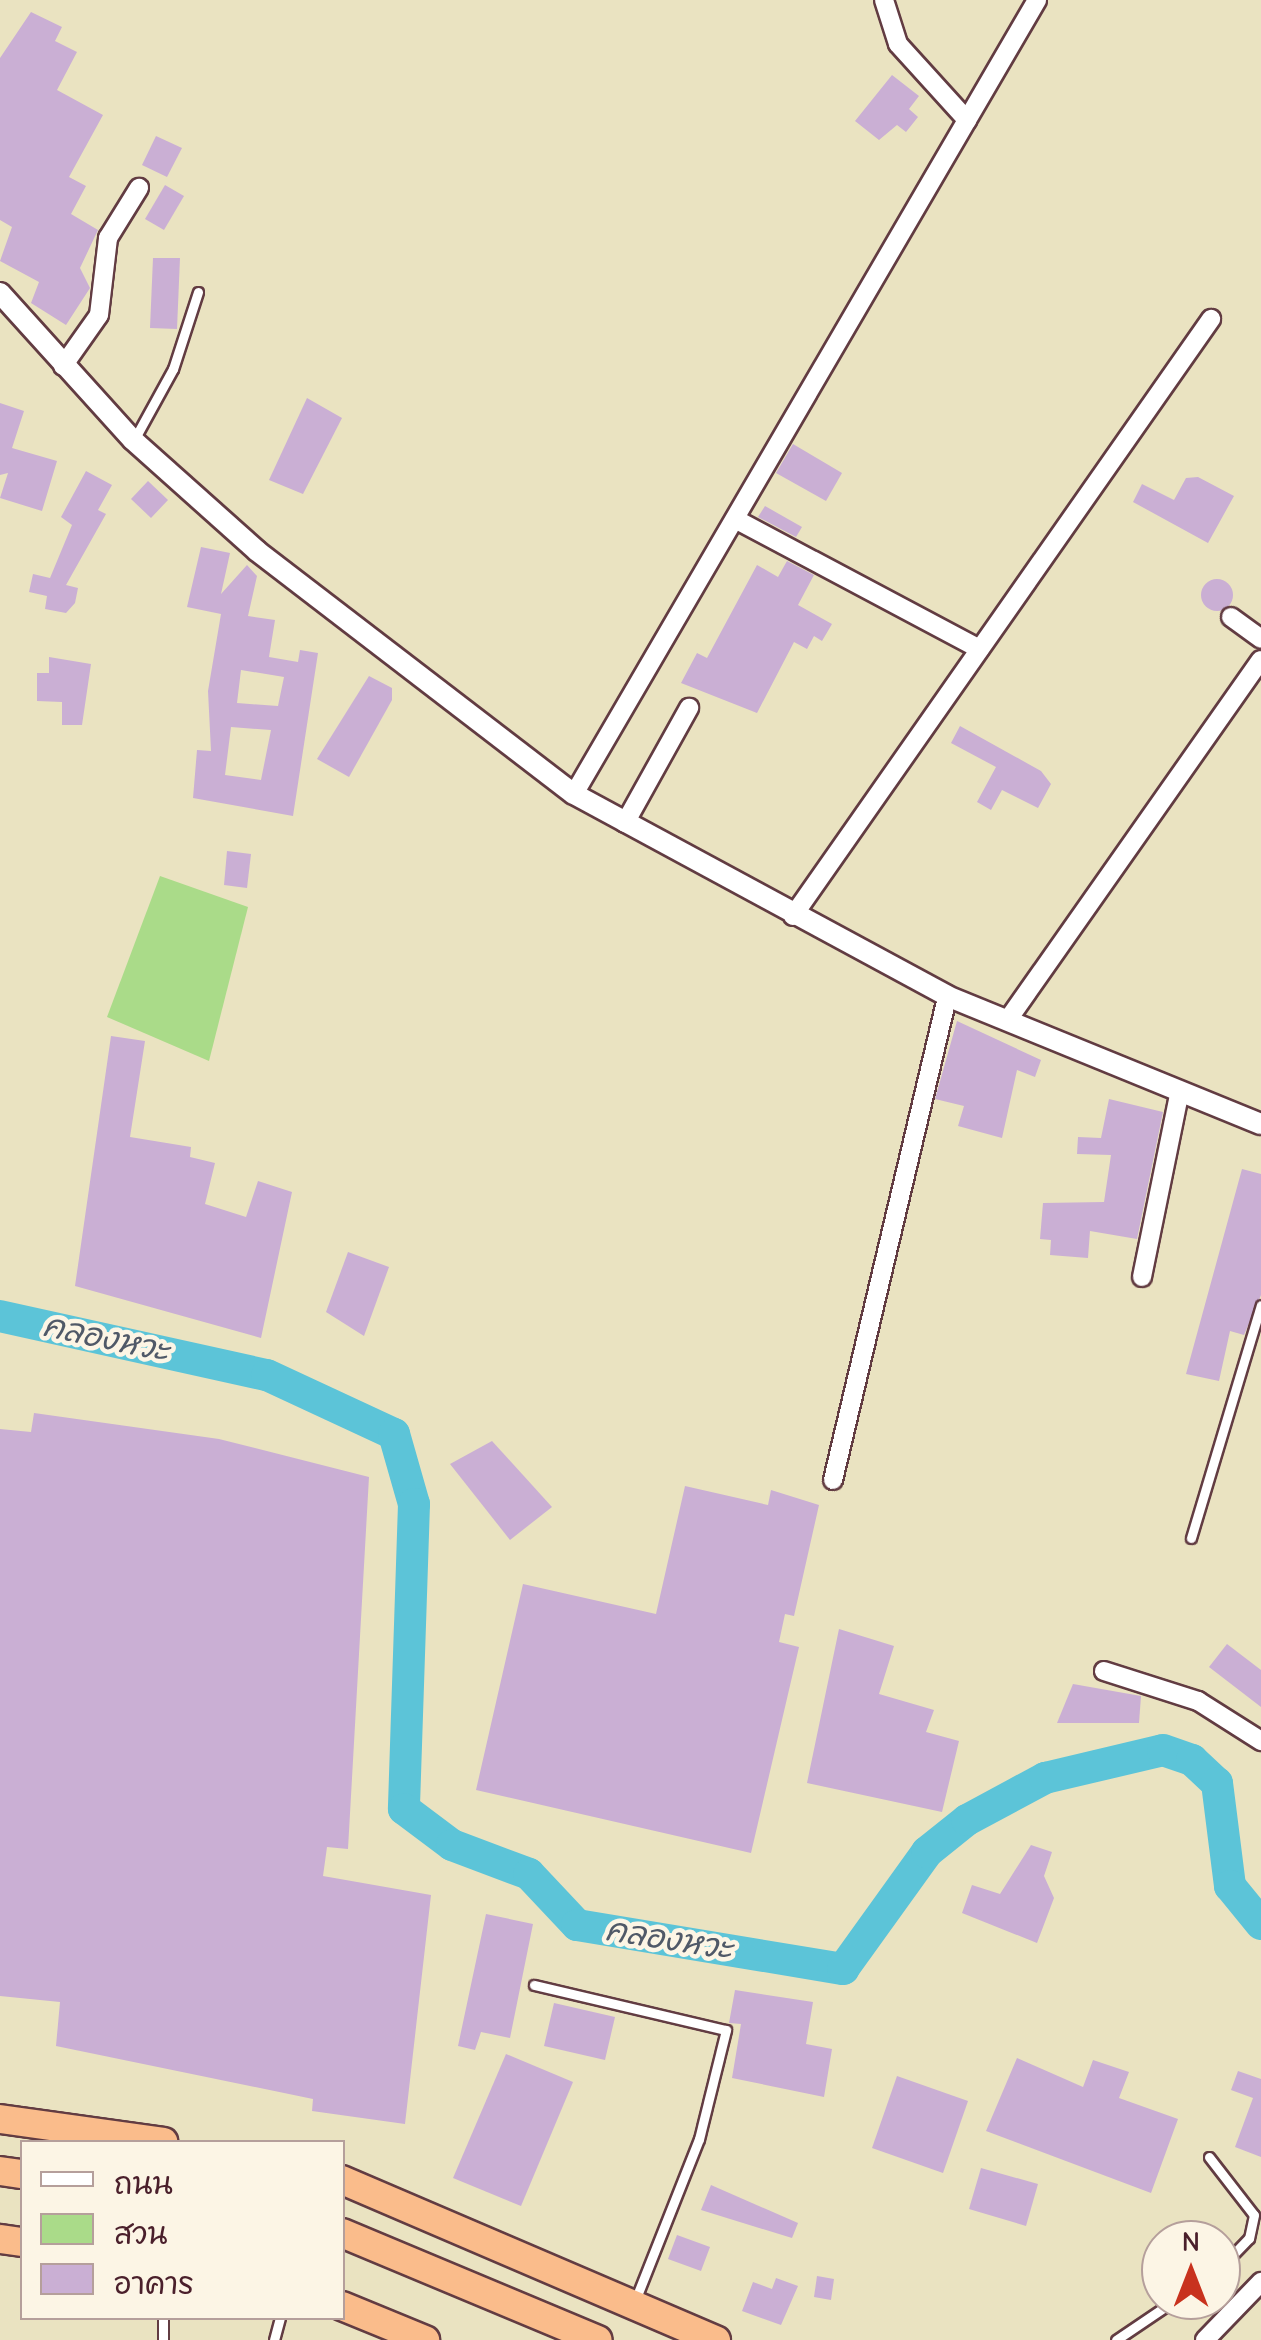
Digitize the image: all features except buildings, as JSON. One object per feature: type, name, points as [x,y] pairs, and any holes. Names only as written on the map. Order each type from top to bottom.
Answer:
[{"type":"highway","points":[[0,2118],[150,2140]]},
{"type":"highway","points":[[345,2181],[635,2301],[716,2340]]},
{"type":"highway","points":[[345,2234],[598,2340]]},
{"type":"highway","points":[[345,2307],[424,2340]]},
{"type":"street","points":[[884,0],[898,44],[967,120]]},
{"type":"street","points":[[574,794],[1037,0]]},
{"type":"street","points":[[63,366],[98,315],[108,238],[139,188]]},
{"type":"street","points":[[0,293],[133,440],[382,654],[574,794],[793,916],[948,996],[1179,1095],[1261,1124]]},
{"type":"street","points":[[793,916],[1210,320]]},
{"type":"street","points":[[735,519],[980,649]]},
{"type":"street","points":[[1230,617],[1261,638]]},
{"type":"street","points":[[1008,1022],[1261,660]]},
{"type":"street","points":[[625,824],[690,708]]},
{"type":"street","points":[[833,1480],[948,996]]},
{"type":"street","points":[[1142,1276],[1179,1095]]},
{"type":"street","points":[[1104,1670],[1198,1701],[1261,1742]]},
{"type":"street","points":[[1205,2340],[1261,2282]]},
{"type":"lane","points":[[133,440],[168,381],[198,292]]},
{"type":"lane","points":[[1192,1538],[1261,1305]]},
{"type":"lane","points":[[534,1985],[726,2030],[699,2139],[635,2301]]},
{"type":"lane","points":[[1209,2157],[1254,2215],[1249,2238],[1241,2246]]},
{"type":"lane","points":[[1116,2340],[1146,2320]]},
{"type":"green space","points":[[160,876],[248,907],[209,1061],[107,1017]]},
{"type":"waterway","name":"คลองหวะ","points":[[0,1316],[267,1375],[394,1434],[414,1504],[404,1809],[452,1845],[529,1874],[577,1925],[843,1969],[927,1852],[967,1820],[1045,1778],[1163,1750],[1192,1760],[1217,1783],[1230,1886],[1261,1924]]}]
